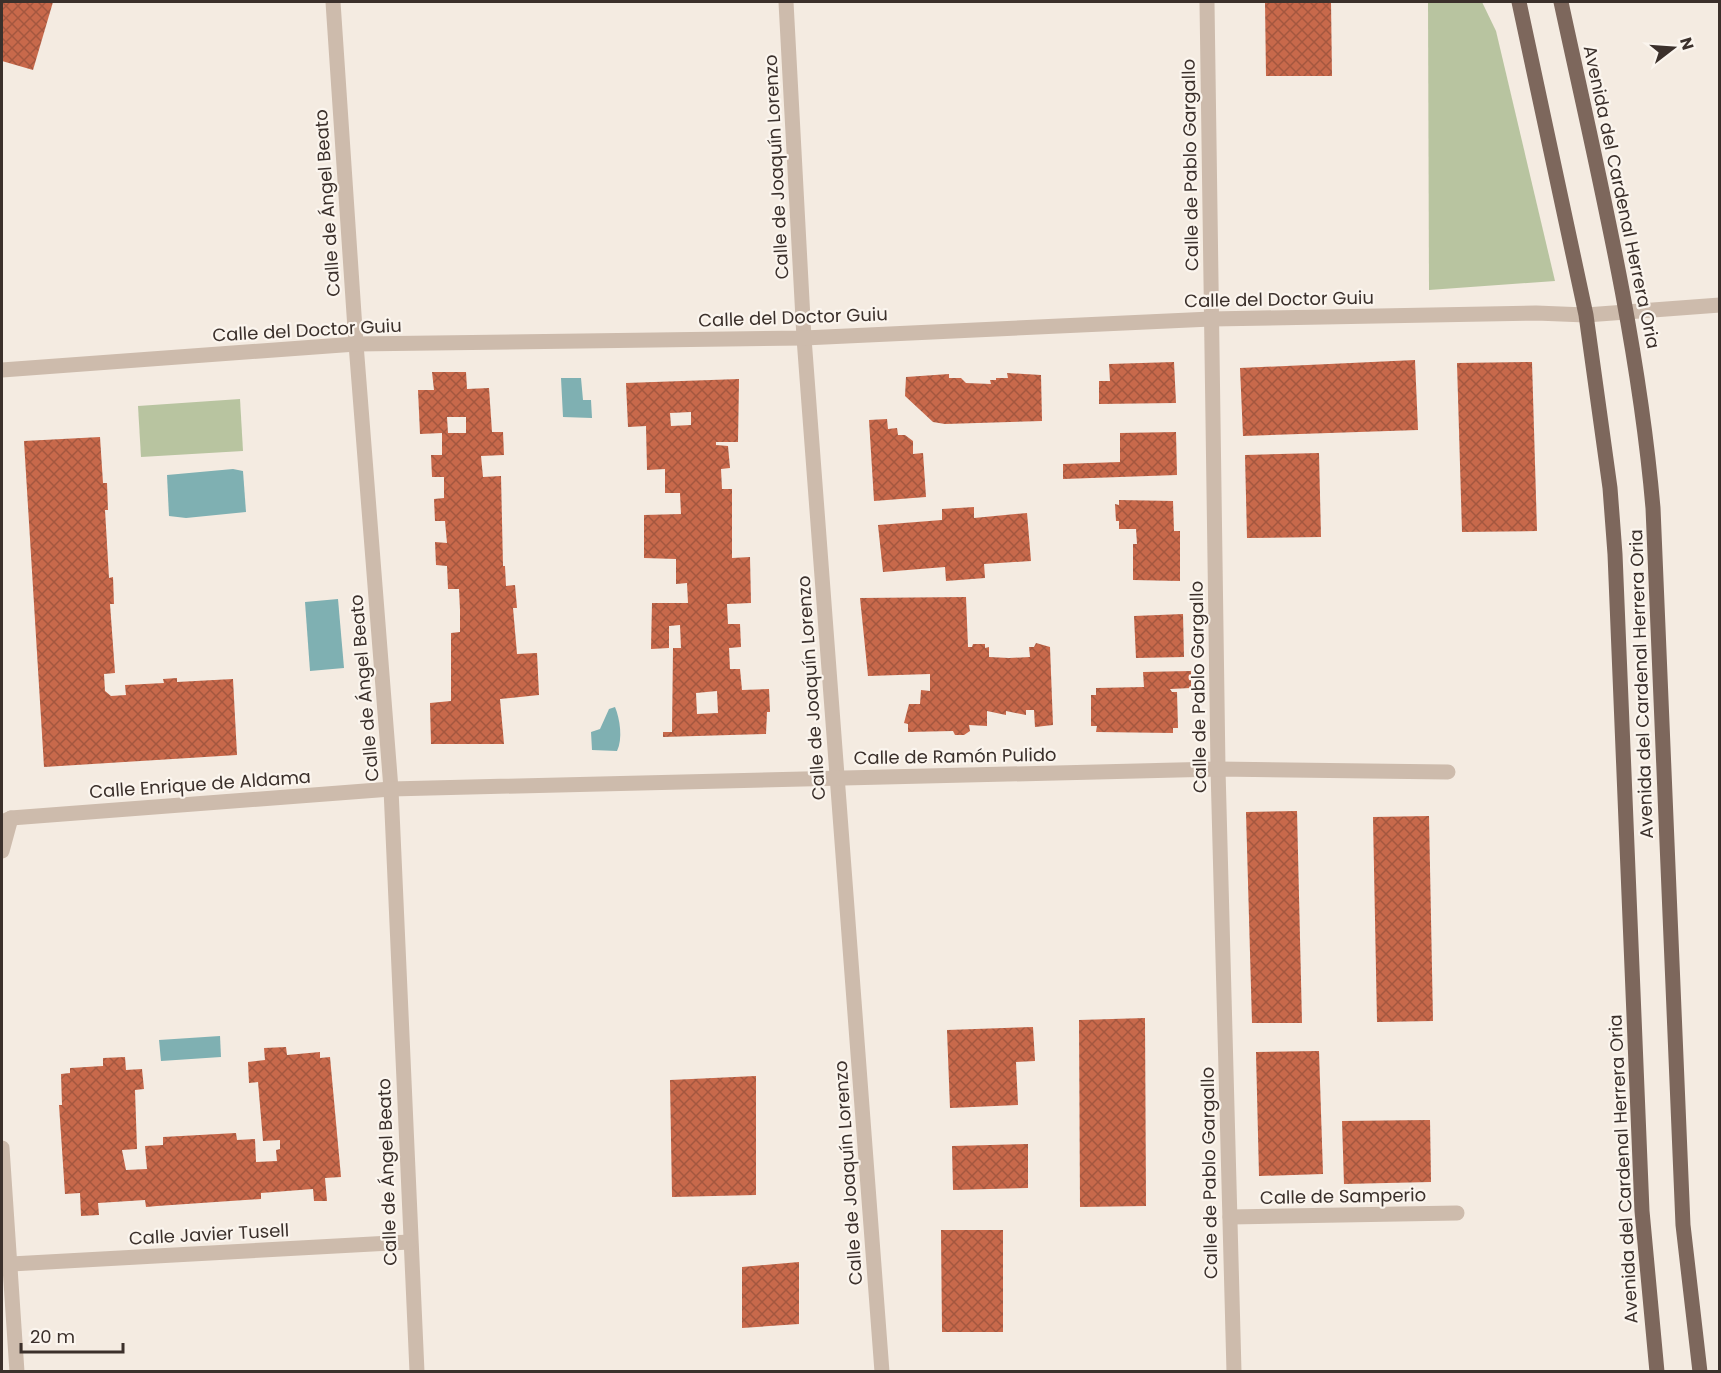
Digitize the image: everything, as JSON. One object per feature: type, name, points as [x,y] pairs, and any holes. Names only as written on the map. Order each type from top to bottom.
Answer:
[{"type":"main road","name":"Avenida del Cardenal Herrera Oria","points":[[1519,2],[1586,315],[1610,488],[1615,554],[1641,1199],[1647,1283],[1657,1371]]},
{"type":"main road","name":"Avenida del Cardenal Herrera Oria","points":[[1561,2],[1627,313],[1643,408],[1653,508],[1683,1225],[1700,1371]]},
{"type":"street","name":"Calle de Ángel Beato","points":[[333,2],[356,344],[391,789],[417,1371]]},
{"type":"street","name":"Calle de Joaquín Lorenzo","points":[[786,2],[804,338],[882,1371]]},
{"type":"street","name":"Calle de Pablo Gargallo","points":[[1207,2],[1218,770],[1233,1371]]},
{"type":"street","points":[[1627,313],[1719,305]]},
{"type":"street","name":"Calle del Doctor Guiu","points":[[2,370],[356,344],[804,338],[1211,319],[1627,313]]},
{"type":"street","name":"Calle de Ramón Pulido","points":[[391,789],[1218,770],[1448,772]]},
{"type":"street","name":"Calle Enrique de Aldama","points":[[5,817],[391,789]]},
{"type":"street","points":[[2,851],[5,817]]},
{"type":"street","points":[[2,1148],[17,1371]]},
{"type":"street","name":"Calle de Samperio","points":[[1230,1217],[1457,1213]]},
{"type":"street","name":"Calle Javier Tusell","points":[[11,1264],[410,1242]]},
{"type":"green space","points":[[1428,2],[1482,2],[1496,31],[1555,281],[1429,290]]},
{"type":"green space","points":[[240,399],[243,451],[141,457],[138,406]]},
{"type":"water","points":[[561,378],[581,378],[583,400],[591,400],[592,418],[563,417]]},
{"type":"water","points":[[233,469],[243,471],[246,512],[186,518],[169,516],[167,475]]},
{"type":"water","points":[[338,599],[344,668],[310,671],[305,602]]},
{"type":"water","points":[[615,707],[620,729],[617,751],[592,750],[591,732],[600,729],[609,709]]},
{"type":"water","points":[[220,1036],[221,1057],[161,1061],[159,1040]]},
{"type":"building","points":[[2,2],[53,2],[33,70],[2,61]]},
{"type":"building","points":[[1265,2],[1331,2],[1332,76],[1266,76]]},
{"type":"building","points":[[1415,360],[1418,430],[1243,436],[1240,368]]},
{"type":"building","points":[[1174,362],[1176,403],[1099,404],[1099,381],[1110,381],[1109,364]]},
{"type":"building","points":[[1532,362],[1537,531],[1462,532],[1457,363]]},
{"type":"building","points":[[432,372],[466,372],[467,389],[489,388],[492,432],[503,432],[504,455],[481,456],[483,477],[501,476],[503,566],[505,566],[506,586],[515,585],[517,608],[513,608],[517,654],[537,653],[539,695],[500,699],[504,744],[431,744],[430,703],[451,701],[451,633],[460,632],[459,589],[448,589],[447,566],[436,565],[435,542],[447,543],[445,521],[435,521],[434,499],[444,498],[444,477],[432,477],[431,455],[442,455],[442,433],[420,434],[418,390],[434,390]],"holes":[[[447,417],[466,417],[466,433],[448,433]]]},
{"type":"building","points":[[1007,373],[1041,375],[1042,421],[945,424],[933,422],[905,396],[906,377],[949,374],[949,378],[961,378],[966,383],[991,384],[990,380],[1008,378]]},
{"type":"building","points":[[739,379],[738,442],[716,442],[716,445],[728,446],[730,468],[721,469],[722,489],[732,489],[732,558],[750,557],[751,603],[727,604],[728,624],[740,624],[741,647],[729,648],[730,669],[740,669],[742,690],[769,689],[770,712],[767,712],[766,734],[663,737],[663,732],[672,732],[673,648],[681,648],[680,625],[669,626],[669,648],[651,649],[652,603],[688,603],[687,583],[676,584],[676,559],[644,558],[644,515],[681,514],[680,493],[665,493],[665,469],[647,470],[646,426],[628,427],[626,383]],"holes":[[[691,412],[691,425],[671,426],[670,413]],[[717,691],[718,713],[697,714],[696,693]]]},
{"type":"building","points":[[887,419],[888,429],[897,428],[898,435],[905,435],[913,441],[913,454],[923,453],[926,497],[874,501],[869,420]]},
{"type":"building","points":[[1176,432],[1177,475],[1063,479],[1063,464],[1120,462],[1120,433]]},
{"type":"building","points":[[100,437],[103,483],[107,483],[108,510],[105,510],[109,578],[113,577],[114,604],[110,604],[115,673],[104,674],[105,691],[111,696],[126,695],[125,685],[164,683],[163,679],[177,678],[177,682],[233,679],[237,755],[44,767],[24,441]]},
{"type":"building","points":[[1319,453],[1321,537],[1247,538],[1245,455]]},
{"type":"building","points":[[1119,500],[1173,501],[1174,531],[1180,531],[1180,581],[1133,580],[1133,544],[1137,544],[1136,529],[1119,529],[1115,504],[1119,505]]},
{"type":"building","points":[[974,507],[974,518],[1027,513],[1031,561],[984,564],[985,578],[946,581],[945,567],[883,572],[878,525],[942,520],[942,509]]},
{"type":"building","points":[[966,597],[968,647],[972,647],[973,644],[985,644],[985,648],[989,647],[989,657],[1009,658],[1030,657],[1029,647],[1034,647],[1036,643],[1050,647],[1053,725],[1035,727],[1034,710],[1026,710],[1026,715],[1006,711],[1006,715],[987,711],[987,726],[969,725],[970,731],[964,735],[955,735],[953,731],[908,732],[908,724],[904,723],[909,704],[920,704],[921,690],[930,691],[930,674],[868,676],[860,598]]},
{"type":"building","points":[[1183,614],[1184,657],[1136,658],[1134,616]]},
{"type":"building","points":[[1191,671],[1191,688],[1170,689],[1172,692],[1177,692],[1178,728],[1173,728],[1173,733],[1096,732],[1097,726],[1091,726],[1091,695],[1096,695],[1096,688],[1144,687],[1143,672]]},
{"type":"building","points":[[1297,811],[1302,1023],[1252,1023],[1246,812]]},
{"type":"building","points":[[1429,816],[1433,1021],[1377,1022],[1373,817]]},
{"type":"building","points":[[1145,1018],[1146,1206],[1080,1207],[1079,1020]]},
{"type":"building","points":[[1033,1027],[1035,1061],[1016,1062],[1018,1105],[950,1108],[947,1030]]},
{"type":"building","points":[[286,1047],[287,1055],[320,1052],[320,1058],[330,1057],[341,1177],[325,1178],[327,1201],[314,1201],[313,1189],[261,1193],[261,1199],[146,1207],[145,1200],[98,1203],[99,1215],[81,1216],[80,1193],[65,1194],[59,1105],[62,1105],[61,1074],[70,1073],[70,1068],[103,1066],[103,1058],[125,1057],[126,1070],[142,1069],[144,1089],[135,1090],[137,1149],[122,1150],[126,1170],[147,1169],[145,1146],[163,1145],[163,1137],[236,1133],[237,1140],[255,1139],[256,1162],[277,1161],[276,1150],[280,1149],[280,1140],[263,1141],[258,1082],[249,1083],[248,1062],[265,1060],[264,1048]]},
{"type":"building","points":[[1319,1051],[1323,1174],[1259,1176],[1256,1052]]},
{"type":"building","points":[[756,1076],[756,1195],[672,1197],[670,1080]]},
{"type":"building","points":[[1430,1120],[1431,1182],[1344,1184],[1342,1121]]},
{"type":"building","points":[[1028,1144],[1028,1188],[953,1190],[952,1146]]},
{"type":"building","points":[[941,1230],[1003,1230],[1003,1332],[942,1332]]},
{"type":"building","points":[[799,1262],[799,1324],[742,1328],[742,1267]]}]
